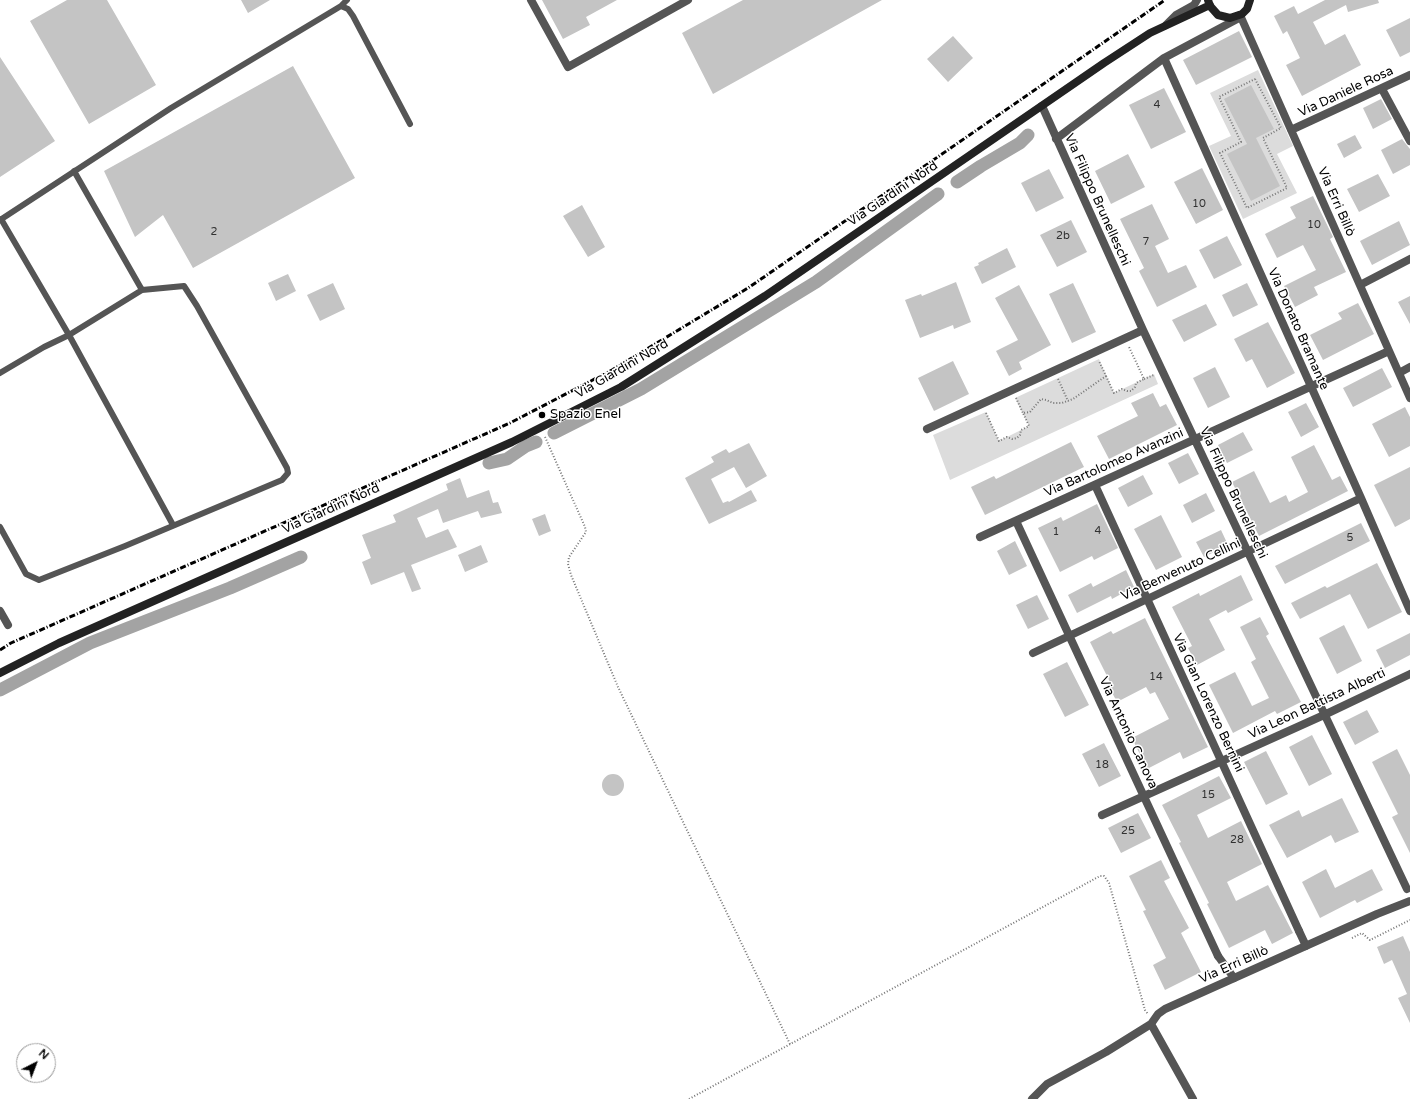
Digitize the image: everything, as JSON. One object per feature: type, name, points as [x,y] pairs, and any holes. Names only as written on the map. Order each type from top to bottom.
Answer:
[{"type":"main road","points":[[1209,3],[1213,11],[1223,17],[1230,18],[1240,16],[1247,9],[1250,0]]},
{"type":"main road","name":"Via Giardini Nord","points":[[0,673],[58,643],[512,442],[621,387],[765,296],[1104,63],[1150,33],[1209,3]]},
{"type":"street","points":[[531,0],[568,67],[688,0]]},
{"type":"street","points":[[1166,25],[1176,15],[1194,5],[1197,0]]},
{"type":"street","points":[[1056,139],[1164,58],[1240,16]]},
{"type":"street","name":"Via Erri Billò","points":[[1240,16],[1410,398]]},
{"type":"street","name":"Via Donato Bramante","points":[[1164,58],[1410,611]]},
{"type":"street","name":"Via Daniele Rosa","points":[[1291,130],[1410,75]]},
{"type":"street","points":[[1382,88],[1410,140]]},
{"type":"street","name":"Via Filippo Brunelleschi","points":[[1042,106],[1143,330],[1407,889]]},
{"type":"street","points":[[1360,285],[1410,259]]},
{"type":"street","points":[[927,429],[1143,330]]},
{"type":"street","name":"Via Bartolomeo Avanzini","points":[[980,537],[1389,351]]},
{"type":"street","points":[[1399,373],[1410,367]]},
{"type":"street","name":"Via Gian Lorenzo Bernini","points":[[1095,485],[1306,946]]},
{"type":"street","name":"Via Benvenuto Cellini","points":[[1033,653],[1361,498]]},
{"type":"street","name":"Via Antonio Canova","points":[[1016,521],[1218,956],[1234,978]]},
{"type":"street","points":[[0,611],[8,625]]},
{"type":"street","name":"Via Leon Battista Alberti","points":[[1102,815],[1324,715],[1410,674]]},
{"type":"street","name":"Via Erri Billò","points":[[1032,1099],[1047,1084],[1106,1052],[1153,1021],[1158,1014],[1165,1009],[1410,901]]},
{"type":"street","points":[[1153,1021],[1193,1099]]},
{"type":"lane","points":[[173,525],[68,335],[1,219],[171,108],[341,6],[347,0]]},
{"type":"lane","points":[[341,6],[348,9],[410,124]]},
{"type":"lane","points":[[74,171],[142,290]]},
{"type":"lane","points":[[0,373],[44,347],[68,335],[142,290],[184,286],[197,306],[271,439],[287,468],[288,473],[282,480],[39,580],[26,574],[0,527]]},
{"type":"path","points":[[1256,79],[1281,128],[1263,138],[1283,178],[1287,188],[1247,208],[1220,153],[1241,142],[1219,97],[1256,79]]},
{"type":"path","points":[[1134,344],[1128,346],[1144,379]]},
{"type":"path","points":[[1092,363],[1099,359],[1114,393],[1122,389],[1132,391],[1136,383],[1154,374]]},
{"type":"path","points":[[1023,413],[1030,412],[1041,399],[1053,403],[1068,401],[1106,376]]},
{"type":"path","points":[[1058,378],[1068,401]]},
{"type":"path","points":[[980,414],[986,412],[999,441],[1007,437],[1012,439],[1016,438],[1020,435],[1021,430],[1029,426],[1015,398],[1022,394]]},
{"type":"path","points":[[541,427],[585,526],[586,532],[569,557],[568,564],[573,581],[618,687],[790,1044]]},
{"type":"path","points":[[689,1099],[1100,876],[1104,876],[1109,883],[1145,1010],[1152,1017],[1153,1021]]},
{"type":"path","points":[[1348,939],[1362,934],[1370,940],[1410,920]]},
{"type":"shaded area","points":[[1258,70],[1293,146],[1277,154],[1297,193],[1243,219],[1209,146],[1231,136],[1210,93]]},
{"type":"shaded area","points":[[1099,359],[1114,393],[1154,374],[1158,384],[950,480],[933,435],[986,412],[999,441],[1029,426],[1015,398]]},
{"type":"building","points":[[67,0],[107,0],[156,85],[89,124],[30,21]]},
{"type":"building","points":[[241,0],[270,0],[248,13]]},
{"type":"building","points":[[542,0],[617,0],[586,17],[590,25],[563,39]]},
{"type":"building","points":[[743,0],[882,0],[713,94],[682,33]]},
{"type":"building","points":[[1325,0],[1378,0],[1379,3],[1348,12],[1346,5],[1313,22],[1325,45],[1345,34],[1361,65],[1302,96],[1286,65],[1300,58],[1287,31],[1283,34],[1274,16],[1294,6],[1298,14]]},
{"type":"building","points":[[1410,18],[1410,52],[1400,57],[1386,30]]},
{"type":"building","points":[[1239,31],[1252,57],[1196,85],[1183,60]]},
{"type":"building","points":[[953,36],[973,58],[948,82],[927,59]]},
{"type":"building","points":[[0,57],[55,141],[0,177]]},
{"type":"building","points":[[293,66],[355,178],[193,268],[163,215],[135,237],[104,171]]},
{"type":"building","points":[[1251,85],[1274,129],[1256,138],[1280,186],[1251,201],[1227,154],[1247,144],[1224,99]]},
{"type":"building","points":[[1164,88],[1186,132],[1151,149],[1129,105]]},
{"type":"building","points":[[1381,99],[1392,119],[1373,129],[1363,108]]},
{"type":"building","points":[[1355,135],[1362,148],[1344,158],[1337,144]]},
{"type":"building","points":[[1402,139],[1410,149],[1410,165],[1393,174],[1381,150]]},
{"type":"building","points":[[1128,154],[1145,187],[1111,204],[1095,171]]},
{"type":"building","points":[[1202,168],[1223,210],[1196,224],[1174,182]]},
{"type":"building","points":[[1049,169],[1064,198],[1036,212],[1021,183]]},
{"type":"building","points":[[1378,174],[1390,196],[1359,212],[1347,189]]},
{"type":"building","points":[[1313,196],[1333,237],[1330,239],[1346,272],[1314,287],[1318,295],[1295,307],[1284,286],[1316,270],[1303,245],[1277,258],[1265,234],[1296,218],[1290,207]]},
{"type":"building","points":[[1152,204],[1169,239],[1155,246],[1168,273],[1186,265],[1197,287],[1157,307],[1139,271],[1144,268],[1120,219]]},
{"type":"building","points":[[582,205],[605,247],[588,257],[563,216]]},
{"type":"building","points":[[1071,220],[1087,252],[1057,267],[1040,235]]},
{"type":"building","points":[[1399,221],[1410,245],[1372,265],[1360,241]]},
{"type":"building","points":[[1227,236],[1242,265],[1214,279],[1199,250]]},
{"type":"building","points":[[1007,248],[1016,267],[982,284],[974,267],[979,265],[978,263]]},
{"type":"building","points":[[288,274],[296,291],[276,301],[268,283]]},
{"type":"building","points":[[956,282],[971,322],[954,329],[953,325],[920,338],[905,300],[921,294],[922,296]]},
{"type":"building","points":[[333,283],[345,309],[320,321],[307,295]]},
{"type":"building","points":[[1073,283],[1096,332],[1072,343],[1049,294]]},
{"type":"building","points":[[1247,283],[1258,305],[1233,317],[1222,295]]},
{"type":"building","points":[[1019,285],[1051,345],[1019,362],[1022,369],[1009,376],[996,351],[1018,340],[995,298]]},
{"type":"building","points":[[1410,296],[1410,324],[1398,302]]},
{"type":"building","points":[[1358,303],[1374,334],[1323,360],[1310,335],[1342,319],[1338,313]]},
{"type":"building","points":[[1206,304],[1217,325],[1184,342],[1172,320]]},
{"type":"building","points":[[1268,322],[1295,373],[1267,388],[1252,359],[1246,362],[1234,339]]},
{"type":"building","points":[[953,361],[969,394],[934,411],[918,378]]},
{"type":"building","points":[[1215,367],[1230,397],[1208,408],[1193,378]]},
{"type":"building","points":[[1382,368],[1392,387],[1353,407],[1343,388]]},
{"type":"building","points":[[1153,393],[1160,407],[1166,404],[1177,425],[1109,459],[1097,436],[1138,416],[1131,403]]},
{"type":"building","points":[[1306,403],[1319,427],[1301,437],[1288,412]]},
{"type":"building","points":[[1405,407],[1410,417],[1410,446],[1389,457],[1372,424]]},
{"type":"building","points":[[1243,432],[1253,450],[1227,463],[1218,445]]},
{"type":"building","points":[[1071,442],[1084,467],[985,515],[971,487],[994,476],[996,479]]},
{"type":"building","points":[[749,443],[767,476],[746,488],[734,467],[711,479],[723,503],[729,502],[751,490],[757,501],[709,524],[685,478],[714,462],[711,457],[726,449],[729,453]]},
{"type":"building","points":[[1314,445],[1332,480],[1340,476],[1348,491],[1259,536],[1232,482],[1254,471],[1270,503],[1286,495],[1289,502],[1308,492],[1291,457]]},
{"type":"building","points":[[1188,453],[1199,474],[1179,484],[1168,463]]},
{"type":"building","points":[[1410,467],[1410,519],[1395,527],[1374,485]]},
{"type":"building","points":[[1143,475],[1153,494],[1128,507],[1118,488]]},
{"type":"building","points":[[460,478],[467,498],[489,490],[493,503],[498,502],[502,513],[481,518],[478,511],[443,523],[438,509],[417,518],[426,538],[448,529],[457,547],[411,565],[421,589],[412,592],[404,572],[371,585],[362,562],[371,558],[362,535],[396,522],[393,515],[448,490],[446,484]]},
{"type":"building","points":[[1206,493],[1215,511],[1192,523],[1183,505]]},
{"type":"building","points":[[1097,504],[1118,548],[1094,560],[1092,556],[1060,572],[1038,528],[1061,517],[1063,521]]},
{"type":"building","points":[[545,514],[551,531],[539,536],[532,519]]},
{"type":"building","points":[[1161,515],[1182,557],[1156,570],[1134,529]]},
{"type":"building","points":[[1361,523],[1370,541],[1285,584],[1275,566]]},
{"type":"building","points":[[1221,530],[1228,545],[1204,557],[1196,542]]},
{"type":"building","points":[[1015,541],[1027,566],[1009,575],[997,551]]},
{"type":"building","points":[[481,545],[488,562],[465,572],[458,555]]},
{"type":"building","points":[[1377,563],[1402,612],[1368,629],[1350,594],[1300,619],[1291,603],[1325,586],[1327,588]]},
{"type":"building","points":[[1126,570],[1134,587],[1112,599],[1111,596],[1077,613],[1068,595],[1091,583],[1093,587]]},
{"type":"building","points":[[1241,575],[1253,600],[1228,613],[1226,610],[1209,619],[1225,650],[1197,665],[1188,648],[1192,646],[1172,607],[1199,593],[1200,596]]},
{"type":"building","points":[[1037,595],[1049,619],[1028,629],[1016,605]]},
{"type":"building","points":[[1260,617],[1269,634],[1266,636],[1301,702],[1277,714],[1275,711],[1233,733],[1209,685],[1235,672],[1252,706],[1269,698],[1251,662],[1256,659],[1240,627]]},
{"type":"building","points":[[1145,618],[1208,747],[1183,759],[1180,752],[1147,769],[1132,738],[1169,719],[1155,692],[1150,694],[1146,687],[1117,702],[1107,683],[1110,682],[1090,642],[1111,631],[1113,634]]},
{"type":"building","points":[[1344,625],[1362,661],[1337,674],[1319,638]]},
{"type":"building","points":[[1410,633],[1410,655],[1385,668],[1376,650]]},
{"type":"building","points":[[1067,662],[1089,705],[1065,717],[1043,674]]},
{"type":"building","points":[[1367,710],[1379,732],[1355,745],[1343,722]]},
{"type":"building","points":[[1312,735],[1332,774],[1309,786],[1289,747]]},
{"type":"building","points":[[1104,743],[1121,776],[1099,787],[1082,754]]},
{"type":"building","points":[[1397,749],[1410,775],[1410,853],[1392,817],[1398,814],[1372,762]]},
{"type":"building","points":[[1266,751],[1288,794],[1266,805],[1244,762]]},
{"type":"building","points":[[613,774],[621,777],[624,785],[621,793],[613,796],[605,793],[602,785],[605,777]]},
{"type":"building","points":[[1219,776],[1231,798],[1197,815],[1208,838],[1241,821],[1262,864],[1227,882],[1236,901],[1268,885],[1293,933],[1272,944],[1265,930],[1229,948],[1207,904],[1209,903],[1179,843],[1181,842],[1162,805]]},
{"type":"building","points":[[1342,798],[1359,832],[1335,843],[1331,835],[1287,858],[1269,825],[1299,810],[1302,817]]},
{"type":"building","points":[[1138,813],[1151,838],[1121,853],[1108,828]]},
{"type":"building","points":[[1161,860],[1170,878],[1164,881],[1189,928],[1181,933],[1201,972],[1165,990],[1153,965],[1166,958],[1143,911],[1146,910],[1129,876]]},
{"type":"building","points":[[1326,869],[1335,888],[1372,869],[1383,890],[1357,903],[1355,900],[1320,918],[1302,882]]},
{"type":"building","points":[[1403,936],[1410,952],[1410,1023],[1398,998],[1407,994],[1392,960],[1384,964],[1377,947]]},
{"type":"waterway","points":[[957,182],[1020,143],[1028,135]]},
{"type":"waterway","points":[[554,433],[641,389],[816,282],[938,194]]},
{"type":"waterway","points":[[489,463],[507,459],[526,446],[536,442]]},
{"type":"waterway","points":[[0,690],[90,643],[230,588],[301,557]]},
{"type":"railway","points":[[0,650],[11,643],[510,423],[612,370],[748,288],[1165,0]]},
{"type":"place","name":"Spazio Enel","points":[[542,415]]}]
